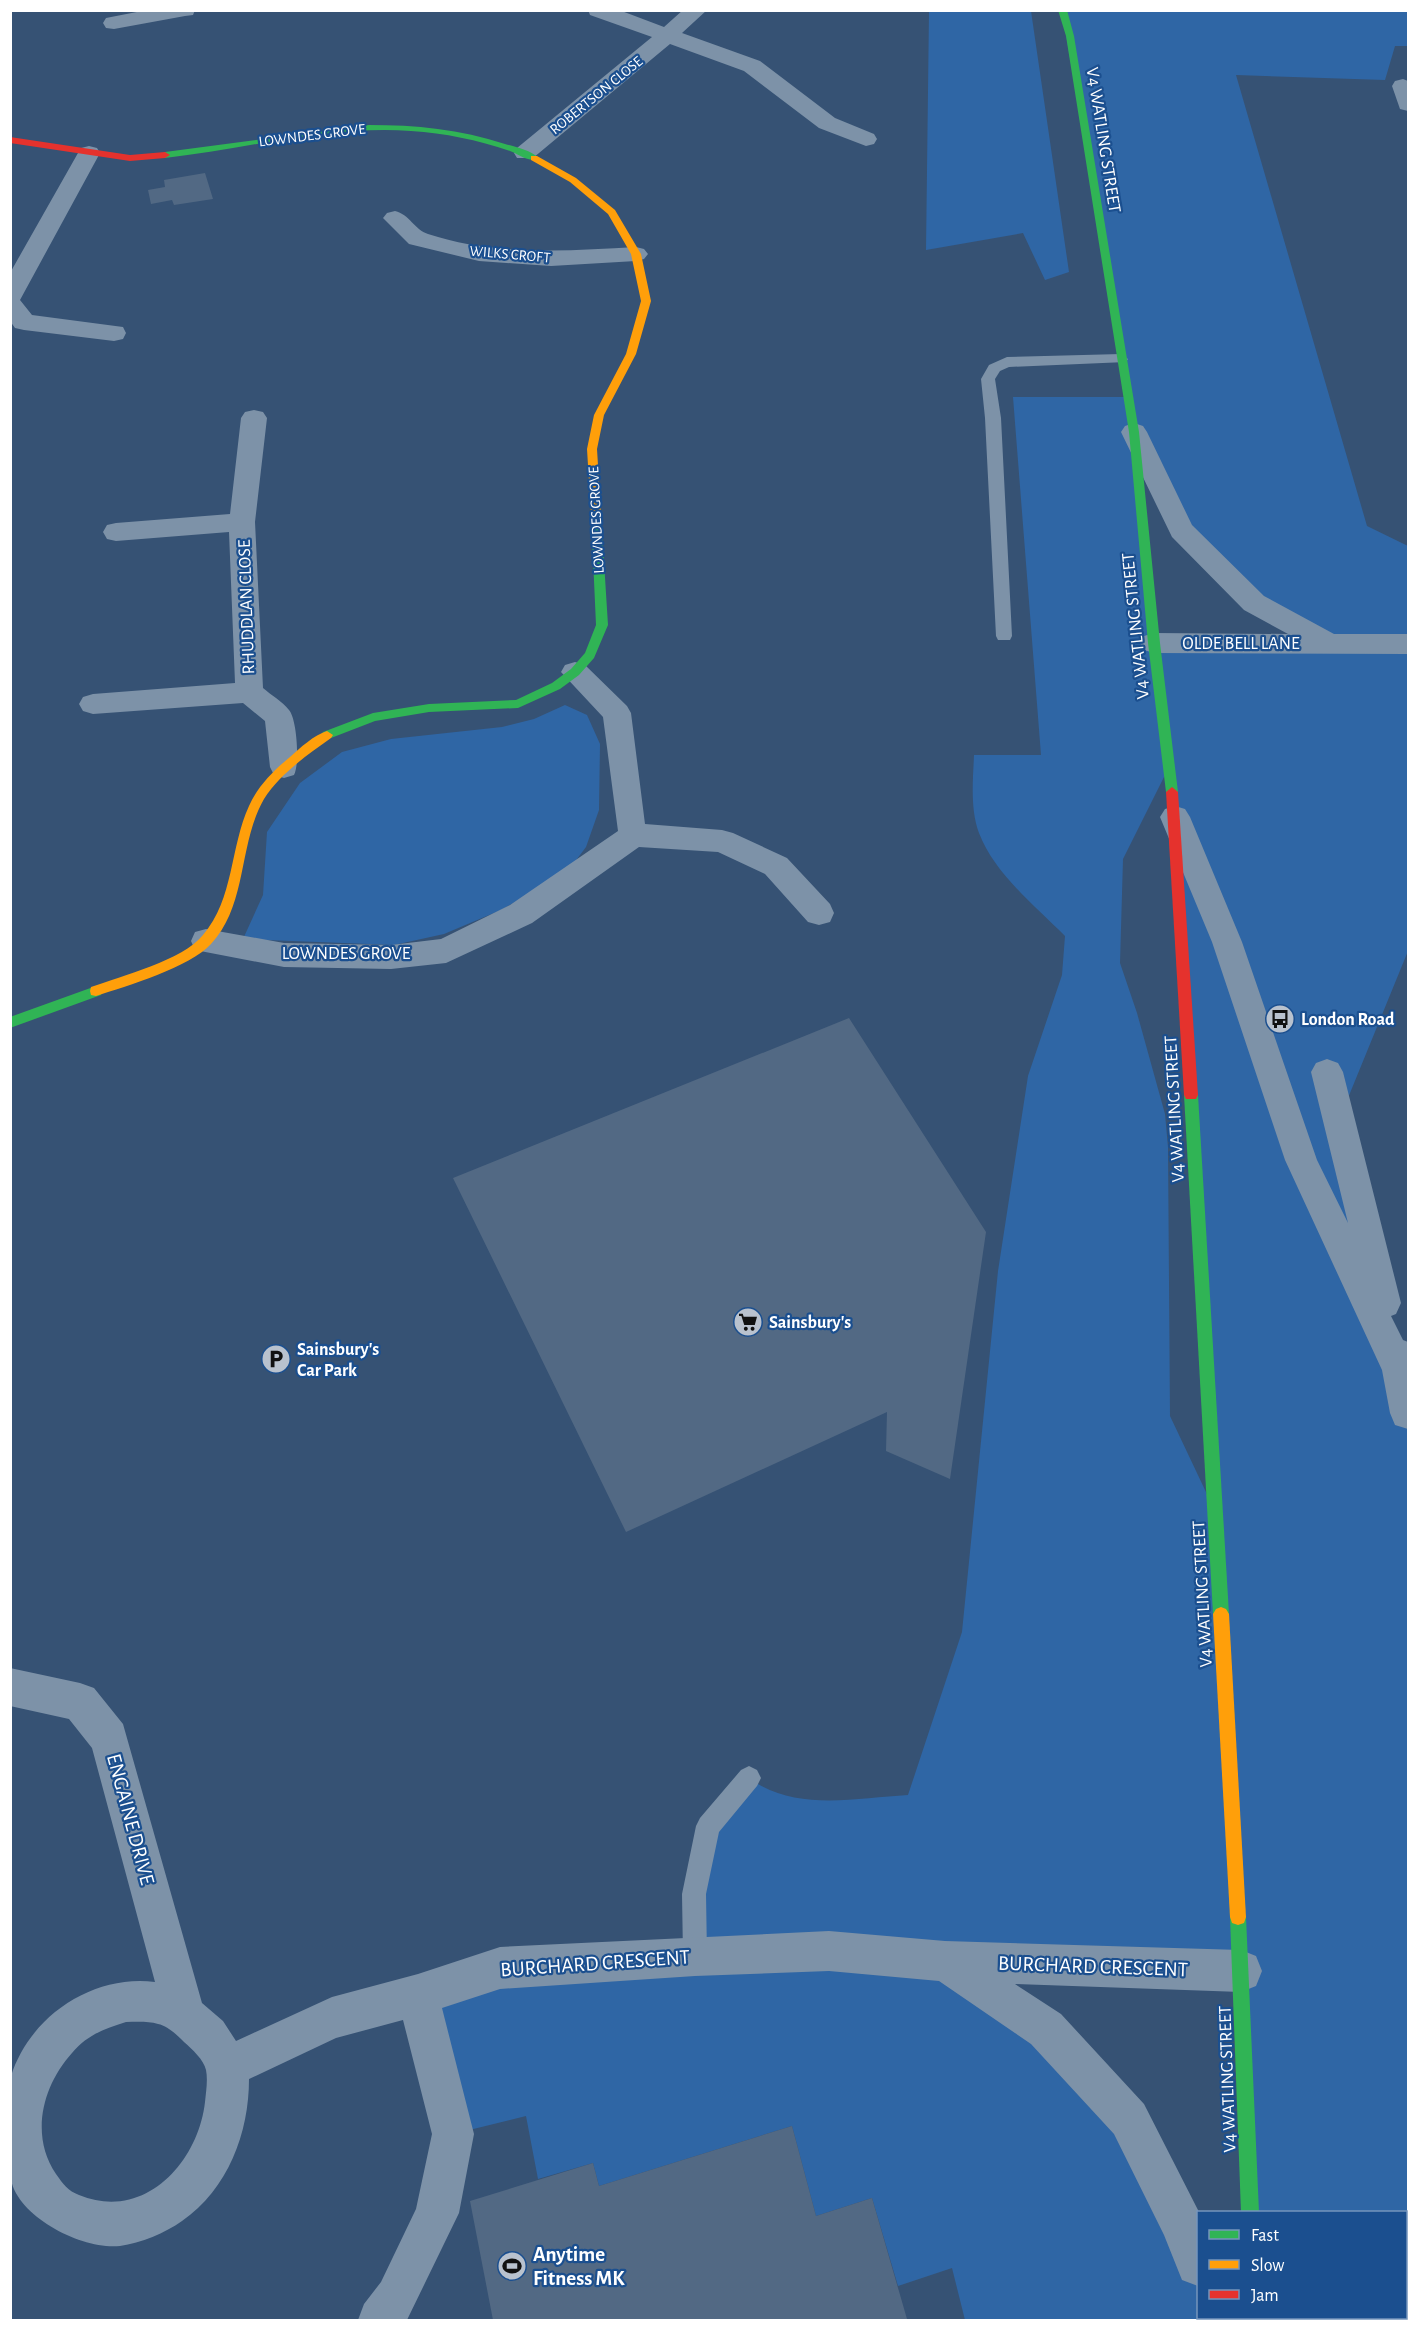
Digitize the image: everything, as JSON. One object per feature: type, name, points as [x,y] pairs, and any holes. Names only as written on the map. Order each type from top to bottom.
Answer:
[{"type":"street","points":[[114,23],[185,10]]},
{"type":"street","name":"ROBERTSON CLOSE","points":[[598,10],[752,66],[827,123],[866,139]]},
{"type":"street","name":"ROBERTSON CLOSE","points":[[525,153],[698,10]]},
{"type":"street","name":"V4 WATLING STREET","points":[[1062,10],[1070,36],[1134,432],[1154,643],[1175,816],[1241,1971],[1250,2211]]},
{"type":"street","name":"LOWNDES GROVE","points":[[10,140],[88,153],[140,157],[190,153],[351,127],[417,127],[470,135],[525,153],[573,180],[612,212],[636,254],[646,301],[631,354],[599,415],[592,449],[602,625],[590,655],[575,672],[556,686],[518,704],[429,708],[373,717],[327,735],[284,767],[254,806],[228,906],[206,941],[161,968],[10,1023]]},
{"type":"street","points":[[10,296],[88,153]]},
{"type":"street","name":"WILKS CROFT","points":[[395,218],[417,239],[479,254],[551,259],[636,254]]},
{"type":"street","points":[[10,304],[24,322],[114,333]]},
{"type":"street","name":"RHUDDLAN CLOSE","points":[[249,692],[242,522],[254,417]]},
{"type":"street","name":"OLDE BELL LANE","points":[[1134,432],[1181,530],[1254,603],[1328,643]]},
{"type":"street","name":"RHUDDLAN CLOSE","points":[[116,532],[242,522]]},
{"type":"street","name":"OLDE BELL LANE","points":[[1154,643],[1408,644]]},
{"type":"street","points":[[575,672],[616,713],[633,835],[722,841],[776,867],[819,913]]},
{"type":"street","name":"RHUDDLAN CLOSE","points":[[93,704],[249,692],[279,717],[284,767]]},
{"type":"street","points":[[1175,816],[1227,942],[1301,1160],[1401,1373]]},
{"type":"street","name":"LOWNDES GROVE","points":[[206,941],[284,955],[391,957],[446,951],[521,914],[633,835]]},
{"type":"street","points":[[1327,1072],[1401,1373],[1408,1413]]},
{"type":"street","name":"ENGAINE DRIVE","points":[[10,1687],[80,1702],[109,1738],[184,2013]]},
{"type":"street","name":"BURCHARD CRESCENT","points":[[227,2067],[332,2018],[418,1995],[500,1968],[695,1956],[829,1952],[945,1961],[1241,1971]]},
{"type":"street","name":"BURCHARD CRESCENT","points":[[945,1961],[1046,2029],[1129,2119],[1181,2222],[1197,2262]]},
{"type":"street","points":[[380,2320],[397,2298],[437,2214],[453,2134],[418,1995]]},
{"type":"street","points":[[126,2001],[160,2003],[184,2013],[209,2036],[227,2067],[221,2132],[205,2168],[163,2210],[126,2224],[100,2225],[51,2205],[16,2141],[26,2092],[39,2062],[64,2031],[91,2012],[126,2001]]},
{"type":"lane","points":[[1004,636],[993,418],[988,379],[994,368],[1007,362],[1121,359]]},
{"type":"lane","points":[[695,1956],[694,1894],[708,1826],[749,1778]]},
{"type":"shaded area","points":[[929,11],[1031,11],[1069,272],[1045,280],[1023,233],[926,250]]},
{"type":"shaded area","points":[[1062,11],[1408,11],[1408,46],[1395,46],[1385,80],[1236,75],[1367,526],[1408,546],[1408,951],[1339,1120],[1408,1413],[1408,2320],[1253,2320],[1407,2319],[1407,2211],[1249,2211],[1241,1971],[946,1961],[1046,2029],[1181,2222],[1197,2262],[1197,2319],[1222,2320],[965,2320],[952,2268],[898,2286],[872,2198],[816,2216],[792,2126],[599,2186],[593,2163],[538,2179],[526,2116],[453,2134],[418,1995],[695,1956],[701,1859],[749,1778],[767,1789],[805,1799],[846,1800],[908,1795],[962,1632],[998,1271],[1028,1076],[1062,975],[1065,936],[1017,889],[995,862],[979,833],[973,804],[974,755],[1041,755],[1013,397],[1127,397]],"holes":[[[1135,434],[1181,530],[1254,603],[1327,643],[1154,643]],[[1169,767],[1214,1509],[1170,1416],[1168,1147],[1165,1114],[1137,1013],[1120,963],[1123,859]]]},
{"type":"shaded area","points":[[565,705],[587,715],[600,744],[599,810],[586,847],[568,871],[501,910],[444,934],[394,945],[243,939],[263,895],[267,832],[300,783],[342,752],[391,739],[502,727],[534,719]]},
{"type":"building","points":[[205,173],[213,199],[174,205],[172,200],[151,204],[148,190],[165,187],[164,180]]},
{"type":"building","name":"Sainsbury's","points":[[849,1018],[986,1232],[950,1479],[886,1451],[887,1412],[626,1532],[453,1178]]},
{"type":"building","points":[[792,2126],[816,2216],[872,2198],[907,2319],[493,2320],[470,2201],[593,2163],[599,2186]]},
{"type":"traffic: fast","points":[[1062,10],[1070,36],[1134,432],[1154,643],[1172,792]]},
{"type":"traffic: fast","points":[[165,155],[328,132],[369,128],[409,128],[450,132],[491,142],[534,158]]},
{"type":"traffic: fast","points":[[327,735],[373,717],[429,708],[518,704],[556,686],[575,672],[590,655],[602,625],[596,514]]},
{"type":"traffic: fast","points":[[10,1023],[96,991]]},
{"type":"traffic: fast","points":[[1191,1095],[1221,1614]]},
{"type":"traffic: fast","points":[[1238,1917],[1250,2211]]},
{"type":"traffic: slow","points":[[534,158],[573,180],[612,212],[636,254],[646,301],[631,354],[599,415],[592,449],[596,514]]},
{"type":"traffic: slow","points":[[96,991],[171,962],[198,948],[207,940],[225,910],[248,824],[259,797],[286,767],[327,735]]},
{"type":"traffic: slow","points":[[1221,1614],[1238,1917]]},
{"type":"traffic: jam","points":[[10,140],[130,158],[165,155]]},
{"type":"traffic: jam","points":[[1172,792],[1191,1095]]},
{"type":"place","name":"London Road","points":[[1280,1019]]},
{"type":"place","name":"Sainsbury's","points":[[748,1322]]},
{"type":"place","name":"Sainsbury's Car Park","points":[[276,1359]]},
{"type":"place","name":"Anytime Fitness MK","points":[[512,2266]]}]
